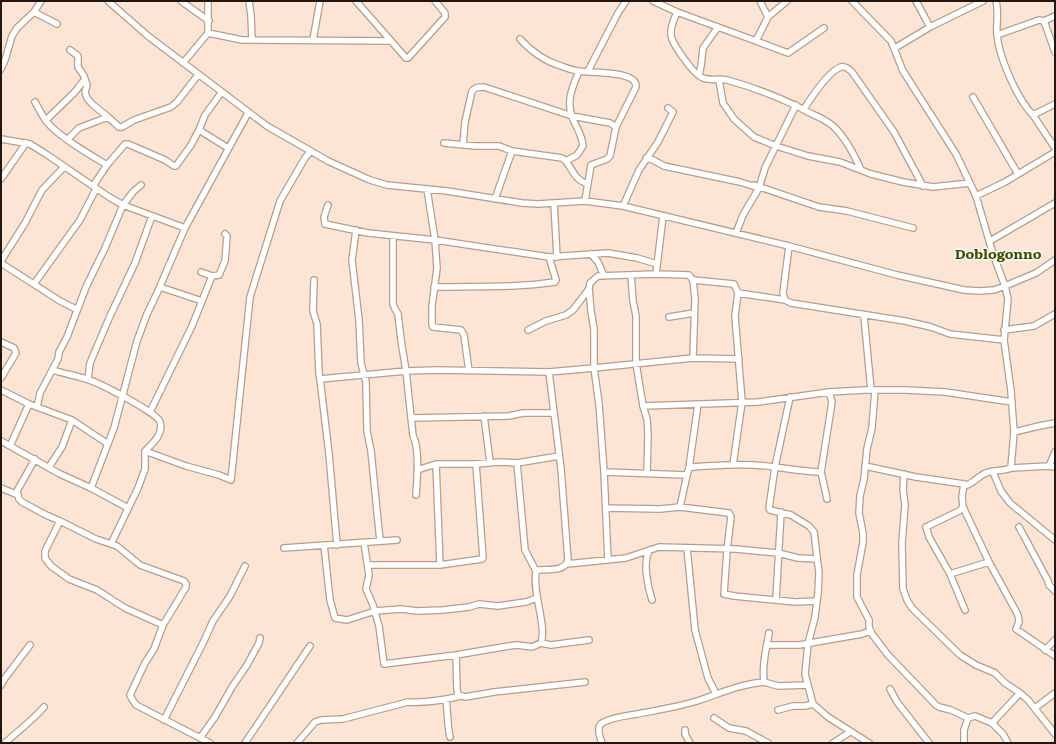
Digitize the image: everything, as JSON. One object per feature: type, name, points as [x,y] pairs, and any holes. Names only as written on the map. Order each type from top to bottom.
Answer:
[{"type":"street","points":[[1,69],[6,58],[12,36],[17,28],[34,12],[41,1]]},
{"type":"street","points":[[108,1],[183,64],[266,126],[310,152],[370,180],[388,185],[530,203],[585,201],[623,206],[789,246],[950,288],[980,291],[994,290],[1036,273],[1055,260]]},
{"type":"street","points":[[182,1],[209,21]]},
{"type":"street","points":[[183,64],[208,32],[208,1]]},
{"type":"street","points":[[249,1],[252,40]]},
{"type":"street","points":[[313,40],[320,1]]},
{"type":"street","points":[[356,1],[406,58],[410,57],[445,17],[444,13],[435,1]]},
{"type":"street","points":[[588,71],[618,13],[626,1]]},
{"type":"street","points":[[653,1],[677,12],[788,53],[824,28]]},
{"type":"street","points":[[760,1],[768,17]]},
{"type":"street","points":[[756,41],[768,17],[787,1]]},
{"type":"street","points":[[852,1],[891,41],[903,71],[948,140],[976,196],[1008,299],[1004,340],[1012,402],[1014,432],[1011,468]]},
{"type":"street","points":[[916,1],[930,27]]},
{"type":"street","points":[[895,48],[930,27],[983,1]]},
{"type":"street","points":[[996,1],[997,35],[1006,69],[1022,99],[1055,148]]},
{"type":"street","points":[[34,12],[57,24]]},
{"type":"street","points":[[677,12],[672,29],[672,38],[682,57],[699,76],[702,78],[726,80],[796,105],[826,121],[834,126],[852,151],[861,170]]},
{"type":"street","points":[[997,35],[1039,20],[1044,21],[1055,16]]},
{"type":"street","points":[[1044,21],[1055,52]]},
{"type":"street","points":[[699,76],[703,48],[718,27]]},
{"type":"street","points":[[208,32],[238,39],[252,40],[390,41]]},
{"type":"street","points":[[520,39],[532,50],[547,60],[560,66],[579,71],[606,72],[622,75],[634,79],[636,82],[636,86],[616,127],[610,156],[608,159],[591,165],[585,201]]},
{"type":"street","points":[[70,50],[78,56],[78,67],[85,78],[87,85],[85,92],[87,98],[92,104],[120,127],[134,120],[171,107],[177,102],[198,75]]},
{"type":"street","points":[[804,109],[829,75],[841,67],[847,67],[888,122],[923,186]]},
{"type":"street","points":[[566,161],[577,155],[583,146],[580,132],[572,116],[570,95],[579,71]]},
{"type":"street","points":[[46,120],[74,93],[85,78]]},
{"type":"street","points":[[719,80],[721,99],[734,119],[754,137],[808,156],[840,162],[871,174],[923,186],[933,187],[970,183]]},
{"type":"street","points":[[464,145],[465,122],[472,91],[475,88],[484,87],[572,116],[610,123],[616,127]]},
{"type":"street","points":[[34,284],[80,220],[94,187],[107,165],[125,144],[176,166],[191,145],[206,113],[221,92]]},
{"type":"street","points":[[973,96],[1018,174]]},
{"type":"street","points":[[35,102],[46,120],[68,139],[107,165]]},
{"type":"street","points":[[1033,115],[1055,104]]},
{"type":"street","points":[[736,233],[765,168],[796,105]]},
{"type":"street","points":[[623,206],[639,170],[658,142],[673,112],[668,108]]},
{"type":"street","points":[[91,488],[108,444],[142,326],[185,228],[248,113]]},
{"type":"street","points":[[68,139],[79,128],[108,117]]},
{"type":"street","points":[[199,130],[228,148]]},
{"type":"street","points":[[1,139],[26,143],[46,154],[123,205],[185,228]]},
{"type":"street","points":[[1,179],[26,143]]},
{"type":"street","points":[[444,143],[499,146],[512,151],[562,158],[566,161],[578,179],[587,184]]},
{"type":"street","points":[[495,199],[512,151]]},
{"type":"street","points":[[145,451],[231,480],[250,298],[280,200],[310,152]]},
{"type":"street","points":[[976,196],[1018,174],[1055,152]]},
{"type":"street","points":[[646,158],[664,166],[740,182],[819,207],[847,211],[913,228]]},
{"type":"street","points":[[64,167],[42,190],[25,223],[1,262],[60,301],[76,309]]},
{"type":"street","points":[[38,407],[43,387],[53,370],[76,309],[106,248],[123,205],[132,192],[141,185]]},
{"type":"street","points":[[427,189],[435,240],[437,268],[434,287],[432,325],[433,327],[462,330],[469,371]]},
{"type":"street","points":[[990,241],[1055,202]]},
{"type":"street","points":[[554,203],[557,257]]},
{"type":"street","points":[[328,205],[324,217],[325,224],[356,230],[550,257],[608,253],[637,258],[657,264]]},
{"type":"street","points":[[88,379],[90,363],[135,263],[152,216]]},
{"type":"street","points":[[656,274],[663,216]]},
{"type":"street","points":[[356,230],[352,260],[359,320],[361,363],[366,382],[367,431],[371,451],[380,541]]},
{"type":"street","points":[[201,272],[212,276],[219,276],[225,261],[227,236],[225,234]]},
{"type":"street","points":[[393,236],[393,304],[398,314],[413,436],[416,441],[416,495]]},
{"type":"street","points":[[786,300],[783,289],[789,246]]},
{"type":"street","points":[[591,254],[598,262],[604,276]]},
{"type":"street","points":[[434,287],[510,286],[555,282],[556,280],[550,257]]},
{"type":"street","points":[[608,560],[604,472],[599,404],[594,368],[594,329],[589,289],[590,283],[593,279],[598,276],[656,274],[689,275],[693,280],[695,299],[693,358]]},
{"type":"street","points":[[631,275],[636,316],[636,364],[643,406],[647,419],[647,473]]},
{"type":"street","points":[[150,412],[192,326],[205,297],[209,280],[212,276]]},
{"type":"street","points":[[314,280],[312,311],[317,324],[319,373],[329,454],[337,545]]},
{"type":"street","points":[[693,280],[734,284],[738,293],[736,316],[742,402],[733,465]]},
{"type":"street","points":[[160,287],[202,301]]},
{"type":"street","points":[[528,330],[546,321],[566,315],[573,310],[589,289]]},
{"type":"street","points":[[738,293],[786,300],[791,303],[912,323],[950,334],[1004,340]]},
{"type":"street","points":[[670,317],[694,313]]},
{"type":"street","points":[[1004,330],[1034,326],[1055,314]]},
{"type":"street","points":[[864,316],[873,390],[872,428],[859,513],[863,533],[863,542],[857,575],[857,597],[869,620],[870,631],[888,655],[939,707],[951,710],[968,718],[975,716],[992,723],[1003,734],[1008,743]]},
{"type":"street","points":[[1,342],[14,348],[16,353],[1,378]]},
{"type":"street","points":[[320,379],[406,371],[436,370],[549,372],[693,358],[738,359]]},
{"type":"street","points":[[53,370],[88,379],[123,396],[157,416],[160,422],[158,438],[145,451],[145,469],[138,488],[111,544]]},
{"type":"street","points":[[549,372],[565,514],[567,564]]},
{"type":"street","points":[[1,390],[29,404],[72,420],[108,444]]},
{"type":"street","points":[[643,406],[759,402],[829,392],[873,390],[945,392],[1012,402]]},
{"type":"street","points":[[828,499],[821,472],[832,402],[829,392]]},
{"type":"street","points":[[790,398],[774,467],[770,510],[791,515],[805,523],[814,532],[819,573],[815,617],[808,644],[805,674],[807,685],[813,704],[821,712],[869,743]]},
{"type":"street","points":[[10,446],[29,404]]},
{"type":"street","points":[[680,507],[689,468],[698,404]]},
{"type":"street","points":[[411,418],[509,416],[524,413],[554,413]]},
{"type":"street","points":[[484,416],[490,462]]},
{"type":"street","points":[[49,467],[62,447],[72,420]]},
{"type":"street","points":[[1014,432],[1055,423]]},
{"type":"street","points":[[1,440],[75,482],[91,488],[128,508]]},
{"type":"street","points":[[866,466],[967,485],[985,473],[1011,468],[1052,467],[1055,452]]},
{"type":"street","points":[[417,470],[436,464],[476,464],[490,462],[517,463],[558,456]]},
{"type":"street","points":[[35,459],[17,491],[22,502],[96,539],[117,546],[140,565],[168,574],[184,581],[186,584],[186,587],[163,625],[154,649],[144,663],[130,695],[136,704],[210,743]]},
{"type":"street","points":[[517,463],[525,550],[536,571]]},
{"type":"street","points":[[436,464],[440,565]]},
{"type":"street","points":[[368,565],[440,565],[482,559],[476,464]]},
{"type":"street","points":[[689,468],[733,465],[774,467],[821,472]]},
{"type":"street","points":[[604,472],[687,475]]},
{"type":"street","points":[[993,472],[1000,491],[1010,503],[1055,540]]},
{"type":"street","points":[[904,474],[903,490],[905,505],[902,543],[902,578],[903,589],[907,600],[912,608],[960,655],[976,665],[995,673],[1005,683],[1020,693],[1035,708],[1055,734]]},
{"type":"street","points":[[964,484],[962,498],[963,507],[989,562],[1018,615],[1019,622],[1016,629],[1055,656]]},
{"type":"street","points":[[1,488],[18,495]]},
{"type":"street","points":[[606,508],[660,509],[680,507],[718,511],[730,514],[724,594],[776,600],[817,601]]},
{"type":"street","points":[[963,507],[957,514],[926,527],[926,530],[950,574],[966,610]]},
{"type":"street","points":[[776,600],[781,512]]},
{"type":"street","points":[[60,521],[45,551],[48,562],[69,579],[97,590],[125,608],[163,625]]},
{"type":"street","points":[[1020,527],[1049,585],[1055,591]]},
{"type":"street","points":[[284,548],[397,540]]},
{"type":"street","points":[[364,543],[369,575],[366,589],[379,626],[384,664],[456,655],[509,646],[532,647],[541,643],[552,644],[589,640]]},
{"type":"street","points":[[324,545],[330,600],[335,618],[347,620],[375,611],[402,609],[417,611],[443,610],[479,604],[498,606],[526,602],[537,598]]},
{"type":"street","points":[[541,643],[542,634],[537,598],[536,572],[538,570],[562,568],[567,564],[626,558],[652,548],[664,547],[727,550],[736,549],[778,553],[798,558],[817,559]]},
{"type":"street","points":[[652,548],[647,554],[646,561],[648,588],[652,600]]},
{"type":"street","points":[[687,548],[695,630],[708,678],[716,694]]},
{"type":"street","points":[[950,574],[989,562]]},
{"type":"street","points":[[164,720],[213,621],[230,596],[245,566]]},
{"type":"street","points":[[767,645],[808,644],[870,631]]},
{"type":"street","points":[[764,682],[763,676],[770,633]]},
{"type":"street","points":[[200,738],[215,717],[232,687],[247,665],[259,643],[260,638]]},
{"type":"street","points":[[1045,650],[1055,640]]},
{"type":"street","points":[[1,685],[4,678],[30,645]]},
{"type":"street","points":[[245,743],[310,646]]},
{"type":"street","points":[[456,655],[457,690],[458,694],[461,696]]},
{"type":"street","points":[[297,743],[315,722],[321,720],[343,720],[408,702],[446,700],[461,696],[465,697],[494,692],[585,682]]},
{"type":"street","points":[[602,743],[599,733],[599,726],[609,720],[680,706],[739,687],[764,682],[778,686],[807,685]]},
{"type":"street","points":[[890,689],[897,702],[929,743]]},
{"type":"street","points":[[992,723],[1020,693]]},
{"type":"street","points":[[1035,708],[1055,693]]},
{"type":"street","points":[[446,700],[450,737]]},
{"type":"street","points":[[778,710],[793,706],[813,704]]},
{"type":"street","points":[[5,743],[32,721],[44,707]]},
{"type":"street","points":[[714,718],[729,728],[746,731],[768,743]]},
{"type":"street","points":[[964,743],[964,730],[968,718]]},
{"type":"street","points":[[685,730],[685,734],[690,743]]},
{"type":"street","points":[[833,743],[850,732]]},
{"type":"district","name":"Doblogonno","points":[[998,253]]}]
